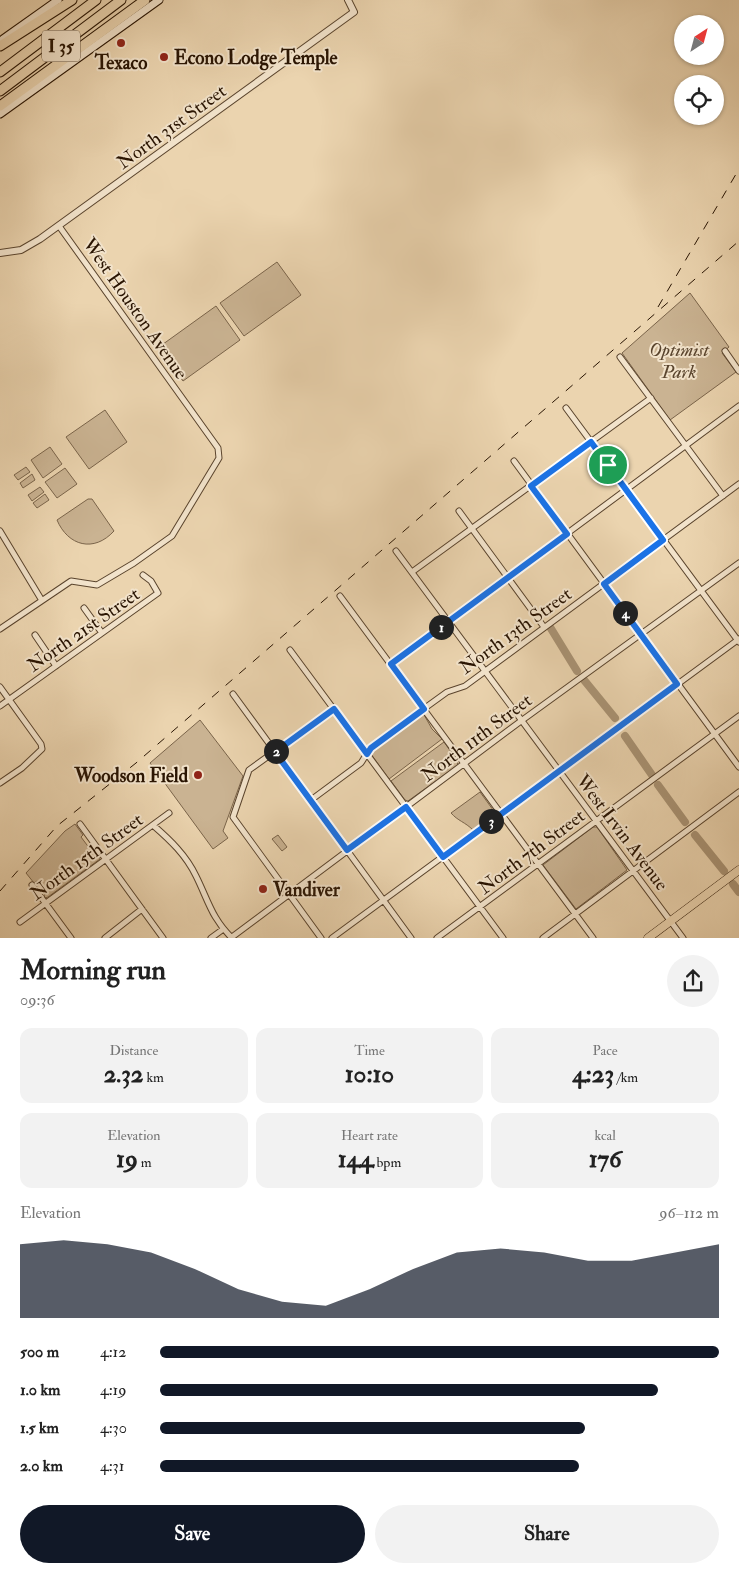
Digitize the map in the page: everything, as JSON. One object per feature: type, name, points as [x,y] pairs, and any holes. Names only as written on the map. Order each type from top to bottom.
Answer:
[{"type":"highway","points":[[0,44],[72,0]]},
{"type":"highway","name":"I 35","points":[[0,72],[96,0]]},
{"type":"highway","name":"I 35","points":[[0,91],[121,0]]},
{"type":"highway","points":[[0,106],[145,0]]},
{"type":"main road","points":[[0,44],[58,0]]},
{"type":"main road","points":[[0,114],[159,0]]},
{"type":"main road","points":[[648,938],[739,870]]},
{"type":"street","name":"North 31st Street","points":[[0,253],[21,250],[60,226],[354,12],[348,0]]},
{"type":"street","name":"West Houston Avenue","points":[[0,629],[71,581],[97,585],[172,536],[219,458],[218,448],[60,226]]},
{"type":"street","points":[[725,351],[739,371]]},
{"type":"street","points":[[620,357],[723,496]]},
{"type":"street","points":[[412,572],[651,398]]},
{"type":"street","points":[[391,664],[739,406]]},
{"type":"street","points":[[332,938],[738,641],[566,408]]},
{"type":"street","points":[[514,461],[739,767]]},
{"type":"street","name":"North 13th Street","points":[[311,800],[361,763],[371,748],[447,692],[465,686],[485,672],[739,484]]},
{"type":"street","points":[[459,511],[544,627]]},
{"type":"street","points":[[0,531],[41,600]]},
{"type":"street","name":"West Irvin Avenue","points":[[396,551],[683,938]]},
{"type":"street","name":"North 11th Street","points":[[232,937],[347,850],[739,563]]},
{"type":"street","name":"North 21st Street","points":[[0,706],[158,593],[151,581],[143,575]]},
{"type":"street","points":[[340,596],[465,763],[592,938]]},
{"type":"street","points":[[84,608],[102,633]]},
{"type":"street","points":[[35,635],[56,666]]},
{"type":"street","points":[[290,650],[503,938]]},
{"type":"street","points":[[0,687],[41,744],[42,749],[22,768],[0,783]]},
{"type":"street","points":[[233,694],[411,938]]},
{"type":"street","points":[[320,938],[233,817],[249,770],[334,709]]},
{"type":"street","name":"North 7th Street","points":[[437,938],[739,716]]},
{"type":"street","points":[[543,938],[739,792]]},
{"type":"street","name":"North 15th Street","points":[[20,922],[169,814]]},
{"type":"street","points":[[80,824],[163,938]]},
{"type":"street","points":[[154,826],[177,848],[188,863],[205,901],[222,930],[232,937]]},
{"type":"street","points":[[32,885],[71,938]]},
{"type":"street","points":[[105,938],[142,909]]},
{"type":"street","points":[[211,938],[222,930]]},
{"type":"green space","points":[[277,262],[301,295],[244,336],[220,303]]},
{"type":"green space","name":"Optimist Park","points":[[690,293],[729,347],[722,353],[736,372],[670,420],[622,353]]},
{"type":"green space","points":[[216,306],[240,340],[183,381],[159,347]]},
{"type":"green space","points":[[105,410],[127,442],[89,469],[66,437]]},
{"type":"green space","points":[[50,447],[62,464],[43,478],[31,460]]},
{"type":"green space","points":[[26,467],[30,472],[18,480],[14,475]]},
{"type":"green space","points":[[65,468],[77,484],[57,498],[45,482]]},
{"type":"green space","points":[[32,474],[35,480],[23,488],[20,483]]},
{"type":"green space","points":[[40,487],[44,492],[32,501],[28,495]]},
{"type":"green space","points":[[45,494],[49,500],[37,508],[33,503]]},
{"type":"green space","points":[[88,499],[92,499],[114,531],[98,542],[82,544],[68,536],[57,520]]},
{"type":"green space","points":[[423,713],[432,729],[442,739],[389,779],[371,754],[372,751]]},
{"type":"green space","name":"Woodson Field","points":[[200,720],[243,776],[223,831],[228,838],[213,849],[150,763]]},
{"type":"green space","points":[[444,742],[458,765],[408,801],[405,800],[391,781]]},
{"type":"green space","points":[[480,792],[496,814],[473,830],[451,813]]},
{"type":"green space","points":[[75,824],[83,835],[81,837],[96,857],[99,855],[100,859],[45,898],[44,895],[47,893],[37,881],[34,883],[26,873],[65,831]]},
{"type":"green space","points":[[593,827],[597,827],[627,870],[576,909],[543,865]]},
{"type":"green space","points":[[278,835],[287,847],[282,851],[272,839]]},
{"type":"waterway","points":[[550,627],[577,671]]},
{"type":"waterway","points":[[584,680],[615,718]]},
{"type":"waterway","points":[[625,736],[652,775]]},
{"type":"waterway","points":[[658,785],[685,822]]},
{"type":"waterway","points":[[695,835],[724,871]]},
{"type":"waterway","points":[[733,884],[739,892]]},
{"type":"railway","points":[[658,307],[739,169]]},
{"type":"railway","points":[[0,891],[57,826],[136,763],[739,241]]},
{"type":"place","name":"Texaco","points":[[121,43]]},
{"type":"place","name":"Econo Lodge Temple","points":[[164,57]]},
{"type":"place","name":"Woodson Field","points":[[198,775]]},
{"type":"place","name":"Vandiver","points":[[263,889]]},
{"type":"route","points":[[591,442],[608,465],[663,540],[604,584],[677,684],[443,857],[406,807],[347,850],[275,752],[334,709],[367,754],[371,748],[424,709],[391,664],[567,534],[531,486],[591,442]]}]
